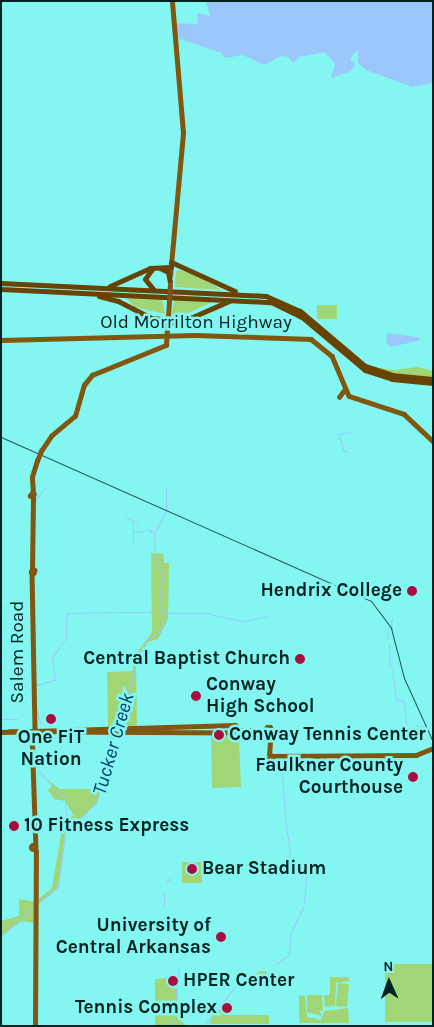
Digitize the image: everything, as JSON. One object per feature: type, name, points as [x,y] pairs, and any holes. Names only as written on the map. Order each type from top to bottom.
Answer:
[{"type":"highway","points":[[99,287],[118,284],[152,267],[169,263],[242,293],[290,304],[335,345],[372,373],[417,382],[433,382]]},
{"type":"highway","points":[[156,290],[145,281],[150,270],[165,269],[170,284]]},
{"type":"highway","points":[[1,283],[242,293]]},
{"type":"highway","points":[[1,289],[253,300],[289,309],[328,338]]},
{"type":"highway","points":[[77,292],[113,298],[170,324],[188,320],[225,302],[253,300]]},
{"type":"highway","points":[[335,345],[377,372],[433,382]]},
{"type":"main road","points":[[170,324],[161,338],[167,340],[170,324],[169,263],[183,133],[172,1]]},
{"type":"main road","points":[[170,324],[175,337]]},
{"type":"main road","name":"Salem Road","points":[[35,1026],[32,495],[37,461],[51,436],[75,416],[84,385],[92,375],[175,337]]},
{"type":"main road","name":"Old Morrilton Highway","points":[[175,337],[310,339],[326,348],[349,396],[355,398]]},
{"type":"main road","name":"Old Morrilton Highway","points":[[1,340],[161,338]]},
{"type":"main road","points":[[340,397],[345,393],[343,382]]},
{"type":"main road","points":[[343,382],[353,395],[371,403]]},
{"type":"main road","points":[[351,402],[355,398],[409,416],[432,438],[433,445]]},
{"type":"main road","points":[[10,732],[178,728],[268,730],[271,756],[416,755],[433,748]]},
{"type":"main road","points":[[167,730],[178,728]]},
{"type":"main road","points":[[152,729],[195,729]]},
{"type":"main road","points":[[210,729],[232,729]]},
{"type":"main road","points":[[46,732],[52,730]]},
{"type":"main road","points":[[1,732],[68,731]]},
{"type":"green space","points":[[179,270],[198,276],[222,290],[175,287],[176,271]]},
{"type":"green space","points":[[125,297],[162,299],[165,314],[135,307]]},
{"type":"green space","points":[[174,300],[215,301],[185,314],[172,314]]},
{"type":"green space","points":[[317,305],[337,305],[337,319],[317,319]]},
{"type":"green space","points":[[374,367],[394,370],[418,367],[433,371],[433,377],[391,373]]},
{"type":"green space","points":[[151,553],[163,554],[164,563],[169,563],[168,619],[158,639],[148,642],[136,662],[137,728],[108,728],[107,672],[133,671],[132,659],[152,632]]},
{"type":"green space","points":[[113,731],[116,731],[97,802],[80,819],[66,826],[58,887],[34,907],[34,923],[22,921],[1,936],[1,921],[19,916],[19,899],[35,902],[52,888],[64,817],[74,816],[65,801],[54,799],[48,790],[52,786],[45,778],[60,789],[91,789],[95,793]]},
{"type":"green space","points":[[211,731],[231,731],[239,738],[241,787],[212,788]]},
{"type":"green space","name":"Bear Stadium","points":[[182,862],[202,862],[202,883],[182,883]]},
{"type":"green space","points":[[385,964],[433,964],[433,1022],[385,1022]]},
{"type":"green space","points":[[259,971],[265,971],[270,976],[268,985],[259,987],[254,982],[254,976]]},
{"type":"green space","points":[[330,977],[349,977],[349,981],[336,983],[335,1006],[325,1007],[324,995],[330,995]]},
{"type":"green space","points":[[170,978],[171,988],[178,989],[177,1017],[187,1026],[155,1026],[155,979]]},
{"type":"green space","points":[[338,983],[349,984],[347,1007],[336,1006]]},
{"type":"green space","points":[[299,995],[305,996],[307,1017],[321,1020],[324,1011],[348,1008],[349,1023],[299,1023]]},
{"type":"green space","points":[[307,995],[322,995],[323,1011],[319,1010],[322,1016],[307,1012]]},
{"type":"green space","points":[[231,1001],[230,1012],[223,1015],[269,1015],[269,1024],[210,1024],[212,1015],[219,1015],[219,1010],[224,1008],[223,1003]]},
{"type":"water","points":[[206,1],[433,1],[433,83],[412,87],[366,70],[358,63],[358,49],[350,59],[355,65],[351,71],[331,78],[335,64],[325,52],[299,57],[294,63],[288,57],[281,56],[264,65],[243,55],[225,58],[222,53],[177,38],[175,23],[198,24],[197,13],[210,16]]},
{"type":"water","points":[[387,333],[417,337],[421,340],[391,347],[386,343]]},
{"type":"waterway","points":[[349,452],[344,451],[338,434],[350,432]]},
{"type":"waterway","points":[[40,494],[46,487]]},
{"type":"waterway","name":"Tucker Creek","points":[[166,488],[166,501]]},
{"type":"waterway","points":[[35,499],[40,495]]},
{"type":"waterway","name":"Tucker Creek","points":[[166,502],[166,510]]},
{"type":"waterway","name":"Tucker Creek","points":[[155,552],[154,533],[166,511]]},
{"type":"waterway","points":[[126,517],[138,523]]},
{"type":"waterway","points":[[133,523],[133,542]]},
{"type":"waterway","points":[[148,529],[153,533]]},
{"type":"waterway","points":[[134,532],[144,531]]},
{"type":"waterway","name":"Tucker Creek","points":[[115,727],[135,671],[134,660],[147,639],[159,632],[164,618],[159,598],[162,579],[155,555]]},
{"type":"waterway","points":[[66,623],[67,613],[113,612]]},
{"type":"waterway","points":[[115,612],[152,612]]},
{"type":"waterway","points":[[164,613],[208,613]]},
{"type":"waterway","points":[[209,614],[243,621],[268,616]]},
{"type":"waterway","points":[[391,625],[392,618]]},
{"type":"waterway","points":[[36,685],[55,680],[52,658],[66,637],[66,624]]},
{"type":"waterway","points":[[387,630],[390,626]]},
{"type":"waterway","points":[[387,632],[388,637]]},
{"type":"waterway","points":[[389,644],[390,667]]},
{"type":"waterway","points":[[392,670],[396,700],[404,701],[406,725]]},
{"type":"waterway","points":[[37,710],[40,723]]},
{"type":"waterway","points":[[1,719],[7,719]]},
{"type":"waterway","points":[[8,719],[17,719]]},
{"type":"waterway","points":[[416,726],[421,726]]},
{"type":"waterway","points":[[423,726],[426,732]]},
{"type":"waterway","name":"Tucker Creek","points":[[37,904],[58,887],[66,826],[80,819],[97,802],[113,734]]},
{"type":"waterway","points":[[35,740],[35,750]]},
{"type":"waterway","points":[[282,758],[283,786]]},
{"type":"waterway","points":[[38,770],[65,800],[66,819]]},
{"type":"waterway","points":[[283,788],[285,817]]},
{"type":"waterway","points":[[285,818],[289,845]]},
{"type":"waterway","points":[[289,847],[290,863]]},
{"type":"waterway","points":[[306,865],[306,879]]},
{"type":"waterway","points":[[166,882],[171,878]]},
{"type":"waterway","points":[[304,903],[306,881]]},
{"type":"waterway","points":[[164,893],[164,905]]},
{"type":"waterway","points":[[290,934],[304,905]]},
{"type":"waterway","name":"Tucker Creek","points":[[1,936],[34,907]]},
{"type":"waterway","points":[[276,964],[289,955],[290,936]]},
{"type":"waterway","points":[[172,1026],[179,968]]},
{"type":"waterway","points":[[204,1026],[237,984]]},
{"type":"railway","points":[[1,437],[371,601],[391,628],[404,678],[433,742]]},
{"type":"place","name":"Hendrix College","points":[[412,591]]},
{"type":"place","name":"Central Baptist Church","points":[[300,659]]},
{"type":"place","name":"Conway High School","points":[[196,696]]},
{"type":"place","name":"One FiT Nation","points":[[51,719]]},
{"type":"place","name":"Conway Tennis Center","points":[[219,735]]},
{"type":"place","name":"Faulkner County Courthouse","points":[[413,777]]},
{"type":"place","name":"10 Fitness Express","points":[[14,826]]},
{"type":"place","name":"Bear Stadium","points":[[192,869]]},
{"type":"place","name":"University of Central Arkansas","points":[[221,937]]},
{"type":"place","name":"HPER Center","points":[[173,981]]},
{"type":"place","name":"Tennis Complex","points":[[227,1008]]}]
